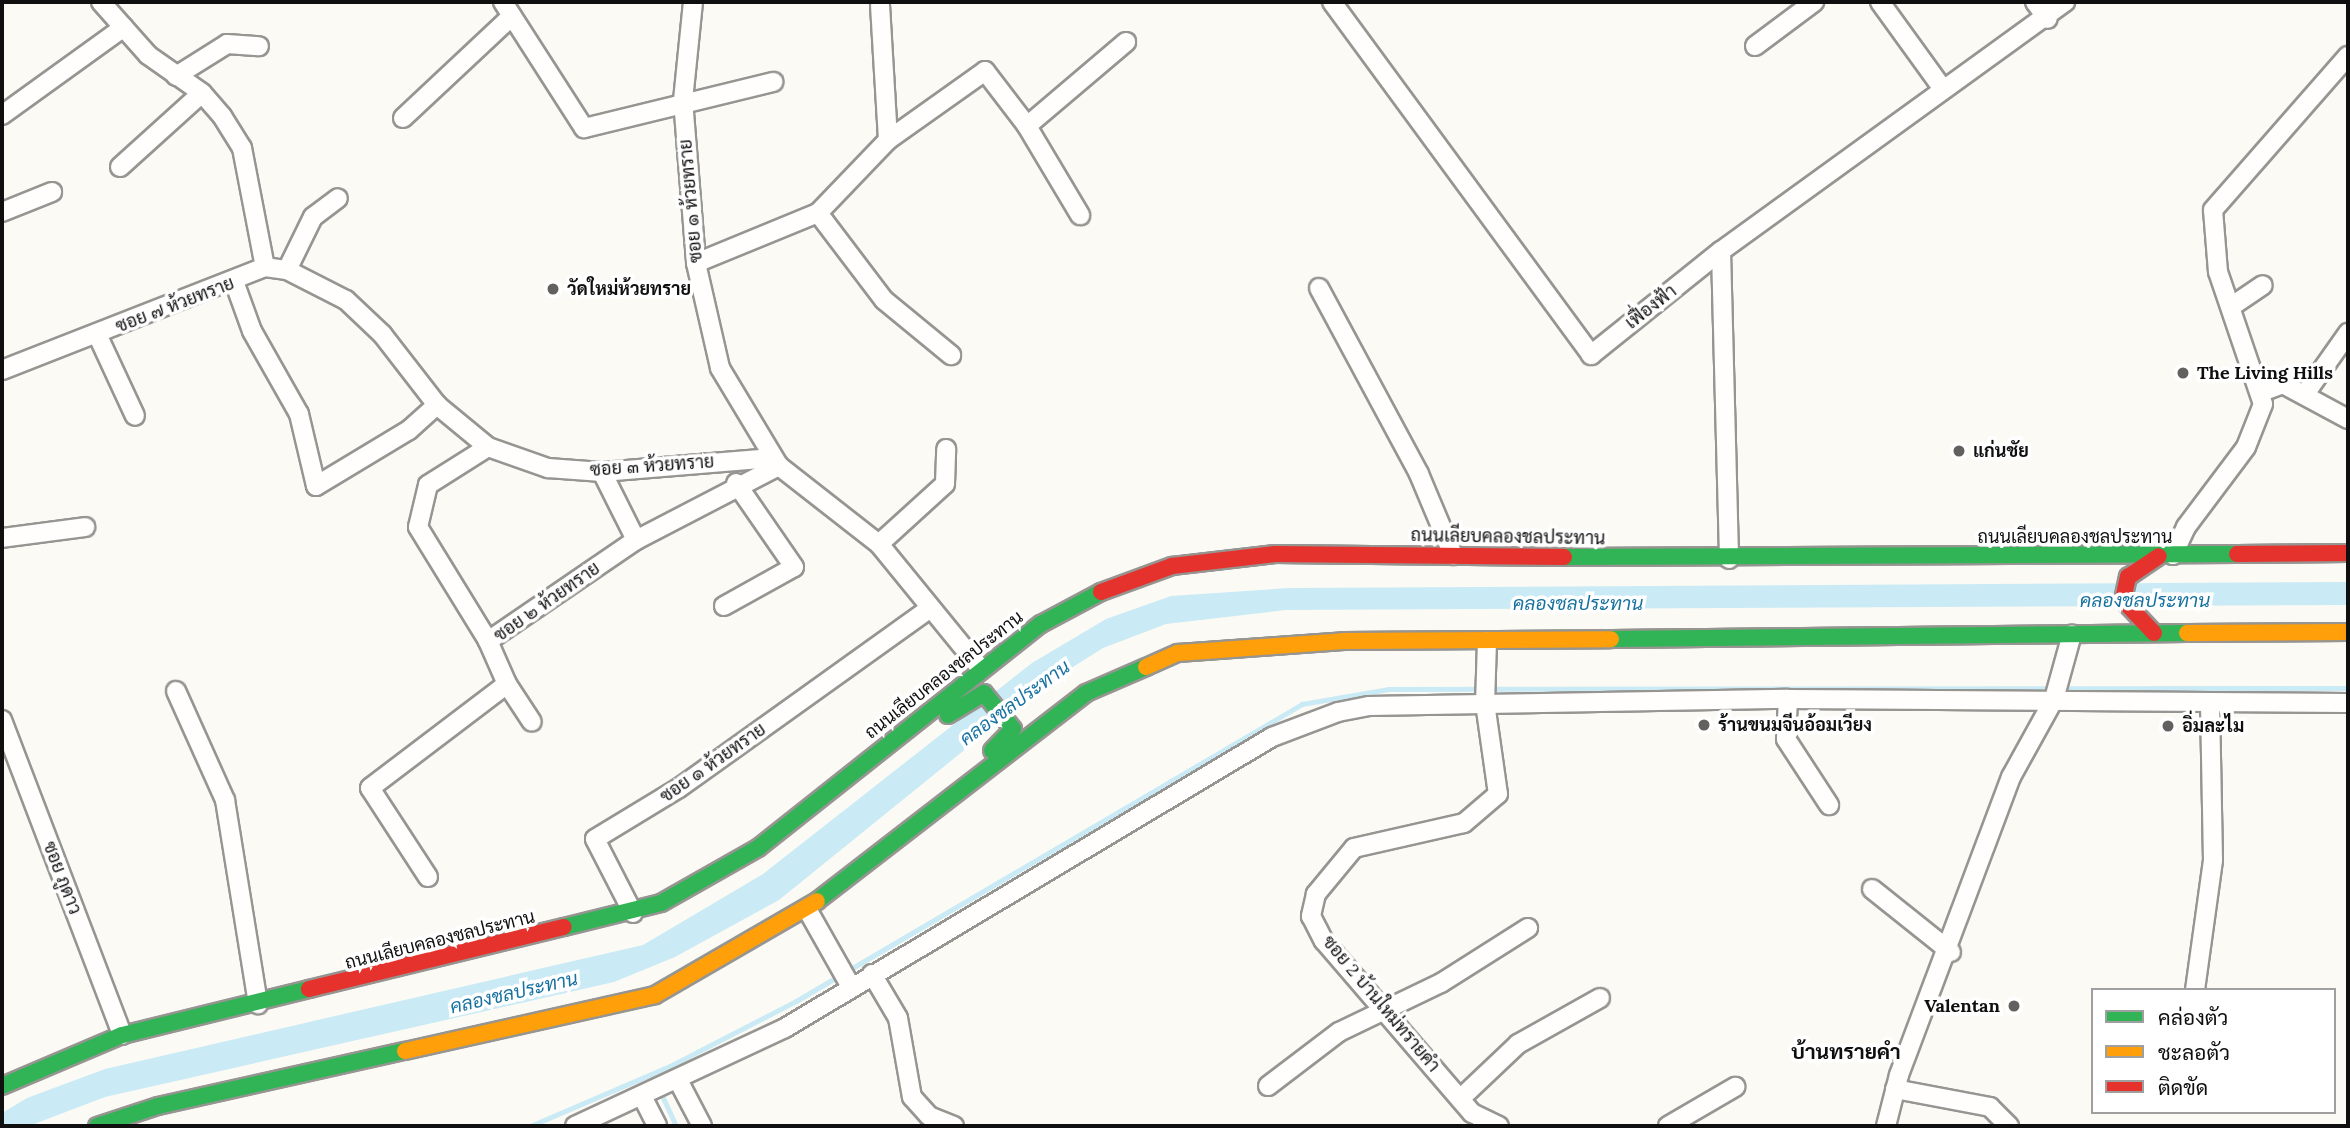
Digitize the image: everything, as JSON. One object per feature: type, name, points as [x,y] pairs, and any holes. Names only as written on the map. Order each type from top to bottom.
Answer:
[{"type":"main road","name":"ถนนเลียบคลองชลประทาน","points":[[2,1086],[121,1035],[633,913],[758,848],[980,668],[1041,624],[1107,589],[1212,560],[1452,555],[1729,559],[2348,553]]},
{"type":"main road","points":[[2154,633],[2137,621],[2123,600],[2135,568],[2166,555]]},
{"type":"main road","points":[[2080,557],[2105,573],[2113,611],[2103,623],[2080,634]]},
{"type":"main road","points":[[844,779],[990,688],[1004,667],[1107,589]]},
{"type":"main road","points":[[97,1126],[158,1106],[616,1007],[706,970],[807,909],[1010,737],[1018,722],[1108,666],[1267,643],[2348,632]]},
{"type":"main road","points":[[885,845],[1047,720],[1145,662]]},
{"type":"main road","points":[[990,688],[1018,722]]},
{"type":"street","points":[[101,2],[176,76],[202,93],[242,148],[265,267],[287,270],[313,216],[338,198]]},
{"type":"street","name":"ซอย ๑ ห้วยทราย","points":[[693,2],[683,100],[696,263],[720,368],[776,462],[879,544],[980,668]]},
{"type":"street","name":"เฟื่องฟ้า","points":[[1332,2],[1591,355],[1721,251],[1943,89],[2048,19],[2065,2]]},
{"type":"street","points":[[1755,46],[1814,2]]},
{"type":"street","points":[[1880,2],[1943,89]]},
{"type":"street","points":[[2035,2],[2048,19]]},
{"type":"street","points":[[880,5],[888,140]]},
{"type":"street","points":[[402,118],[508,9],[584,128],[683,100],[773,82]]},
{"type":"street","points":[[2,115],[124,27]]},
{"type":"street","points":[[1027,127],[1126,42]]},
{"type":"street","points":[[176,76],[227,44],[259,46]]},
{"type":"street","points":[[2166,555],[2258,427],[2264,391],[2218,272],[2213,210],[2348,56]]},
{"type":"street","points":[[696,263],[818,213],[888,140],[985,71],[1027,127],[1080,215]]},
{"type":"street","points":[[120,167],[202,93]]},
{"type":"street","points":[[2,212],[52,192]]},
{"type":"street","points":[[818,213],[884,300],[951,355]]},
{"type":"street","points":[[1721,251],[1729,559]]},
{"type":"street","name":"ซอย ๗ ห้วยทราย","points":[[2,370],[235,284],[265,267]]},
{"type":"street","name":"ซอย ๓ ห้วยทราย","points":[[287,270],[346,300],[382,334],[437,405],[488,447],[548,468],[602,472],[776,462]]},
{"type":"street","points":[[235,284],[252,331],[299,414],[316,486],[409,430],[437,405]]},
{"type":"street","points":[[2232,306],[2263,285]]},
{"type":"street","points":[[1320,288],[1419,474],[1452,555]]},
{"type":"street","points":[[2305,394],[2348,333]]},
{"type":"street","points":[[97,334],[135,416]]},
{"type":"street","points":[[2264,391],[2283,384],[2348,419]]},
{"type":"street","points":[[488,447],[428,485],[418,527],[488,641]]},
{"type":"street","points":[[879,544],[945,484],[946,449]]},
{"type":"street","name":"ซอย ๒ ห้วยทราย","points":[[532,722],[507,684],[488,641],[636,540],[776,462]]},
{"type":"street","points":[[602,472],[636,540]]},
{"type":"street","points":[[724,606],[794,567],[736,484]]},
{"type":"street","points":[[2,538],[85,527]]},
{"type":"street","name":"ซอย ๑ ห้วยทราย","points":[[633,913],[595,839],[679,788],[930,608]]},
{"type":"street","points":[[1886,1126],[1895,1089],[1951,952],[2011,778],[2052,701],[2080,634]]},
{"type":"street","name":"ซอย 2 บ้านใหม่ทรายคำ","points":[[1487,641],[1485,698],[1499,780],[1487,808],[1429,836],[1354,849],[1316,894],[1311,916],[1324,942],[1384,1006],[1460,1099],[1485,1123],[1499,1126]]},
{"type":"street","points":[[428,877],[370,788],[507,684]]},
{"type":"street","points":[[176,691],[225,800],[258,1004]]},
{"type":"street","points":[[575,1126],[649,1095],[785,1028],[847,981],[872,974],[1272,737],[1368,705],[1485,698],[2348,703]]},
{"type":"street","points":[[1788,699],[1786,739],[1829,804]]},
{"type":"street","points":[[2195,988],[2213,860],[2210,704]]},
{"type":"street","name":"ซอย ภูดาว","points":[[2,720],[121,1035]]},
{"type":"street","points":[[1872,889],[1951,952]]},
{"type":"street","points":[[807,909],[847,981]]},
{"type":"street","points":[[1268,1086],[1384,1006],[1441,983],[1528,928]]},
{"type":"street","points":[[872,974],[898,1018],[912,1097],[929,1116],[954,1126]]},
{"type":"street","points":[[1460,1099],[1518,1044],[1600,998]]},
{"type":"street","points":[[678,1080],[702,1126]]},
{"type":"street","points":[[1668,1126],[1735,1087]]},
{"type":"street","points":[[1895,1089],[1990,1107],[2009,1126]]},
{"type":"street","points":[[649,1095],[657,1126]]},
{"type":"water","name":"คลองชลประทาน","points":[[2348,582],[2348,605],[1286,610],[1166,624],[1103,648],[1046,684],[779,900],[675,957],[614,982],[105,1097],[29,1126],[2,1126],[2,1113],[27,1098],[105,1069],[643,945],[763,874],[1032,663],[1106,619],[1171,596],[1289,588]]},
{"type":"waterway","points":[[530,1126],[670,1066],[796,1001],[1302,704],[1389,689],[2348,688]]},
{"type":"waterway","points":[[652,1074],[676,1126]]},
{"type":"traffic: fast","points":[[1564,557],[2237,554]]},
{"type":"traffic: fast","points":[[564,927],[661,903],[758,848],[1041,624],[1101,592]]},
{"type":"traffic: fast","points":[[1611,639],[2187,633]]},
{"type":"traffic: fast","points":[[817,901],[1086,693],[1146,667]]},
{"type":"traffic: fast","points":[[948,715],[984,693],[1013,729],[992,751]]},
{"type":"traffic: fast","points":[[2,1086],[122,1035],[309,989]]},
{"type":"traffic: fast","points":[[97,1126],[158,1106],[405,1051]]},
{"type":"traffic: slow","points":[[2187,633],[2348,632]]},
{"type":"traffic: slow","points":[[1146,667],[1178,653],[1344,641],[1611,639]]},
{"type":"traffic: slow","points":[[405,1051],[655,995],[817,901]]},
{"type":"traffic: jam","points":[[2237,554],[2348,553]]},
{"type":"traffic: jam","points":[[1101,592],[1172,566],[1275,554],[1564,557]]},
{"type":"traffic: jam","points":[[2154,633],[2123,600],[2128,577],[2159,556]]},
{"type":"traffic: jam","points":[[309,989],[564,927]]},
{"type":"place","name":"วัดใหม่ห้วยทราย","points":[[553,289]]},
{"type":"place","name":"The Living Hills","points":[[2183,373]]},
{"type":"place","name":"แก่นชัย","points":[[1959,451]]},
{"type":"place","name":"ร้านขนมจีนอ้อมเวียง","points":[[1704,725]]},
{"type":"place","name":"อิ่มละไม","points":[[2168,726]]},
{"type":"place","name":"Valentan","points":[[2014,1006]]},
{"type":"district","name":"บ้านทรายคำ","points":[[1846,1052]]}]
